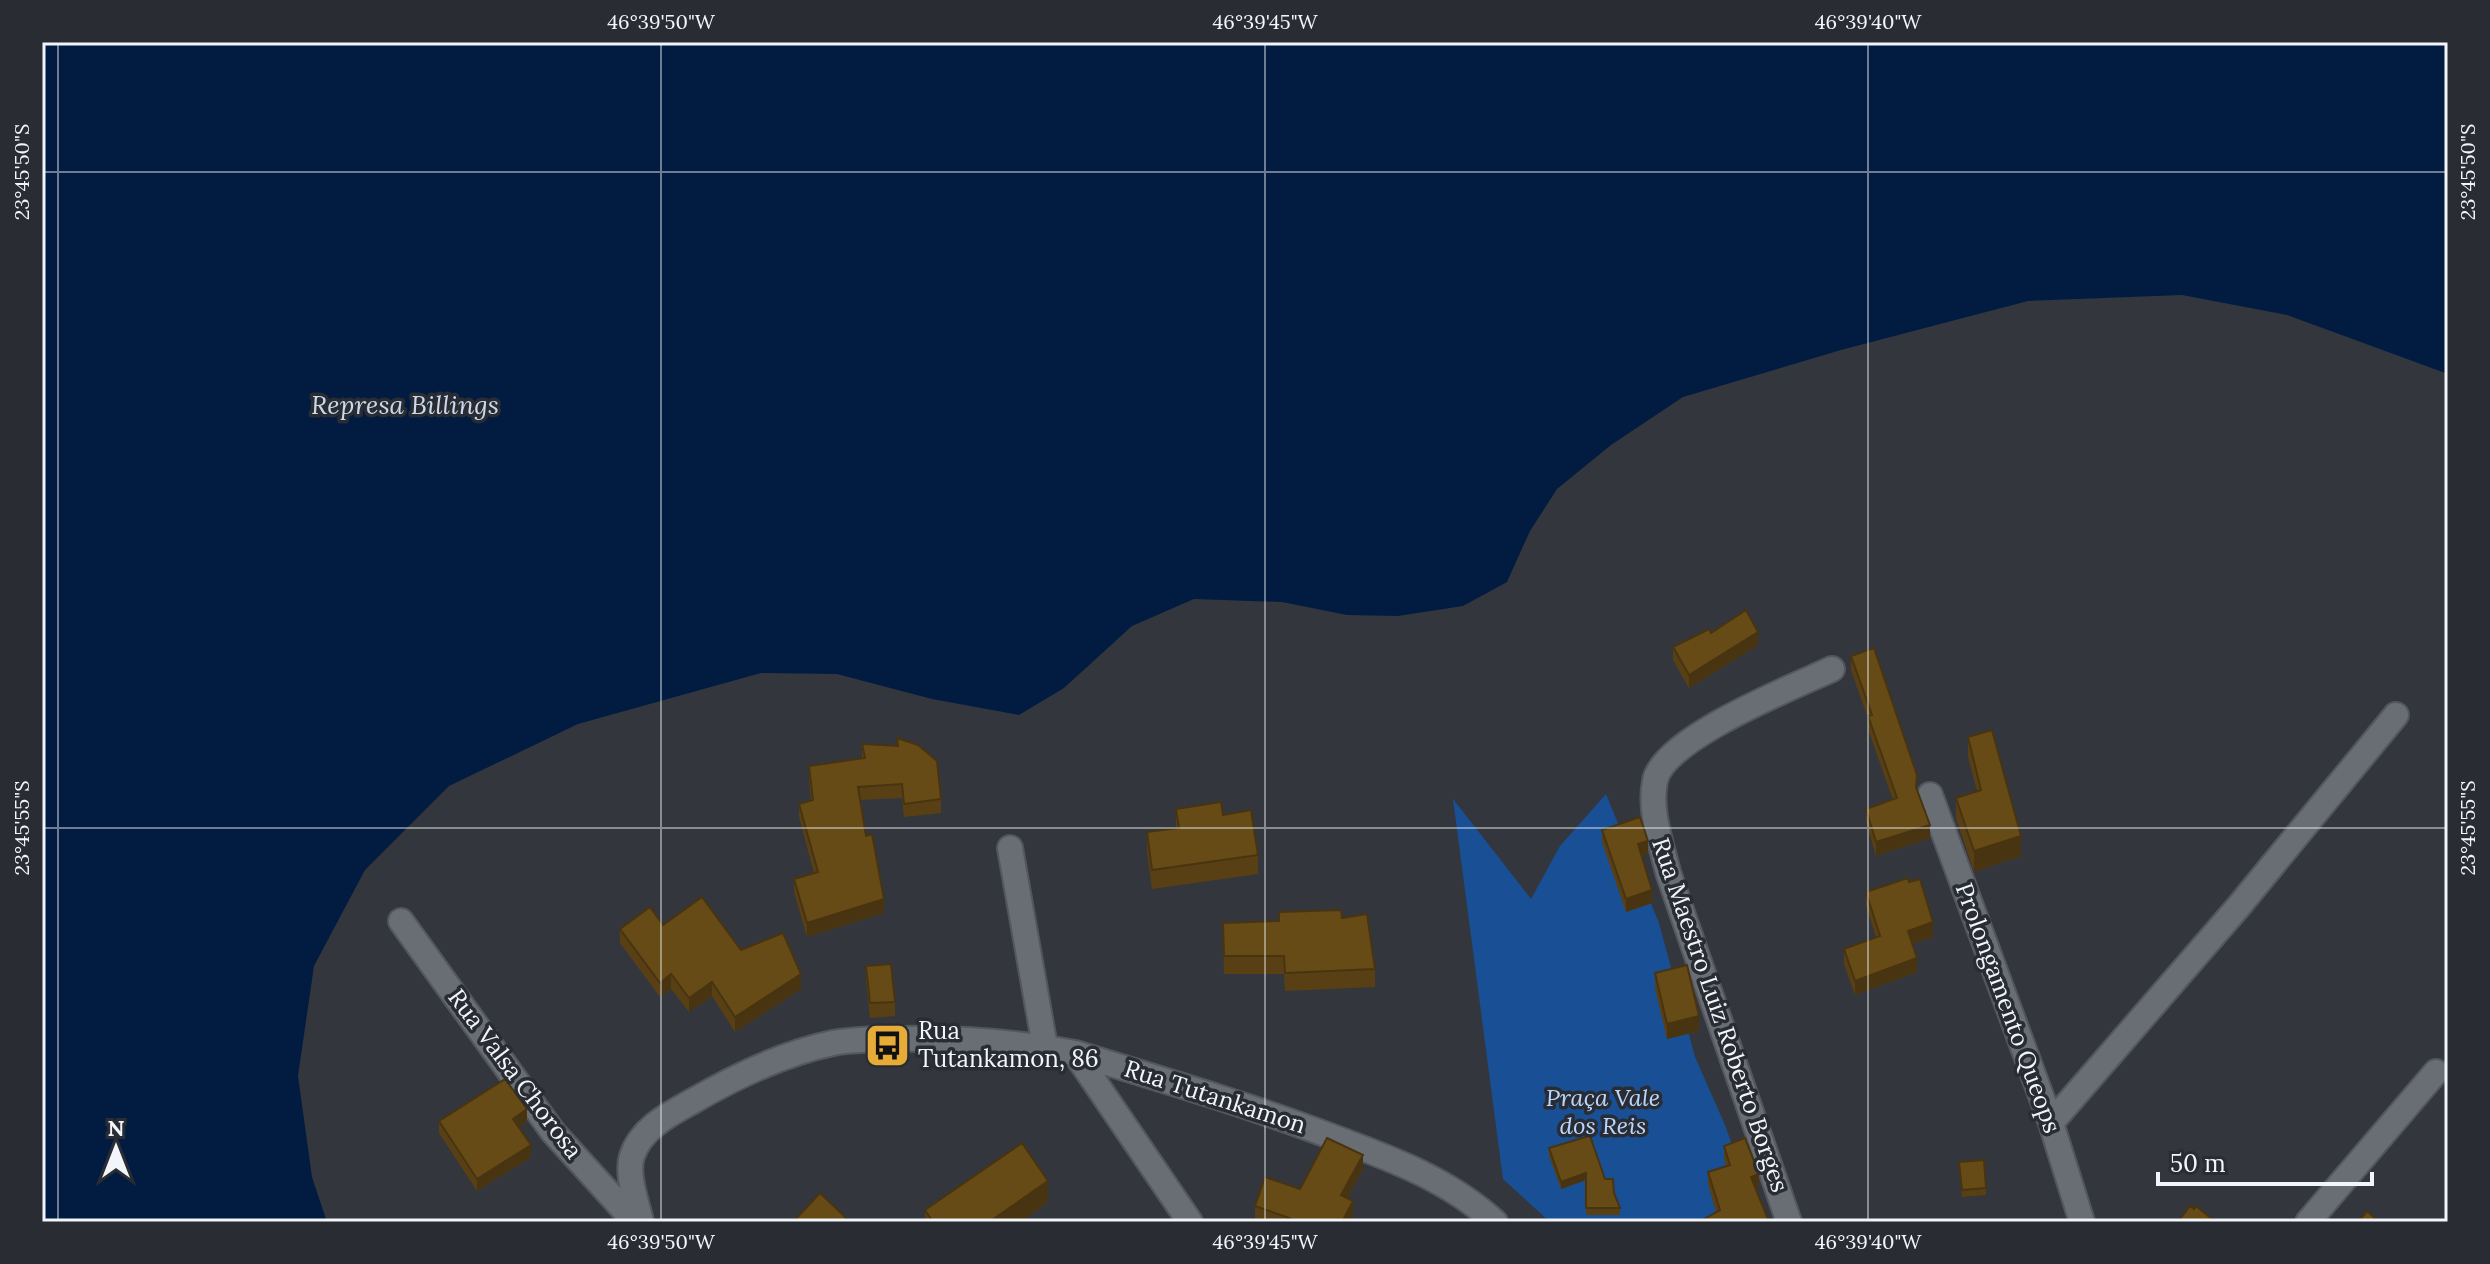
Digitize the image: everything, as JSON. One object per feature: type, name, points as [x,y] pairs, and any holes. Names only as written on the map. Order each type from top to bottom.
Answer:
[{"type":"street","name":"Rua Maestro Luiz Roberto Borges","points":[[1789,1222],[1668,872],[1657,825],[1655,778],[1672,754],[1708,729],[1832,669]]},
{"type":"street","points":[[2051,1123],[2239,906],[2396,715]]},
{"type":"street","name":"Prolongamento Queops","points":[[1930,795],[2051,1123],[2082,1222]]},
{"type":"street","points":[[1010,848],[1045,1047]]},
{"type":"street","name":"Rua Valsa Chorosa","points":[[401,921],[553,1132],[635,1222]]},
{"type":"street","name":"Rua Tutankamon","points":[[641,1222],[631,1171],[632,1157],[656,1122],[713,1089],[797,1053],[835,1042],[949,1038],[1045,1047],[1075,1053],[1280,1117],[1380,1155],[1465,1196],[1495,1222]]},
{"type":"street","points":[[1075,1053],[1190,1222]]},
{"type":"street","points":[[2308,1222],[2436,1072]]},
{"type":"green space","name":"Praça Vale dos Reis","points":[[1606,794],[1659,923],[1695,1057],[1725,1125],[1759,1222],[1550,1222],[1503,1179],[1453,799],[1531,899],[1560,846]]},
{"type":"water","name":"Represa Billings","points":[[42,42],[2448,42],[2448,374],[2287,315],[2182,295],[2028,301],[1841,350],[1683,397],[1611,445],[1557,489],[1530,531],[1507,582],[1463,606],[1398,616],[1347,615],[1282,602],[1194,599],[1132,626],[1064,688],[1019,715],[932,699],[837,674],[761,673],[578,724],[449,786],[365,870],[314,966],[298,1076],[312,1177],[327,1222],[42,1222]]},
{"type":"building","points":[[1746,610],[1758,632],[1689,675],[1673,647],[1709,629],[1711,633]]},
{"type":"building","points":[[1874,648],[1917,775],[1916,787],[1930,825],[1876,842],[1866,809],[1897,798],[1851,656]]},
{"type":"building","points":[[1992,730],[2021,836],[1974,851],[1956,798],[1981,790],[1968,737]]},
{"type":"building","points":[[897,738],[918,745],[937,761],[941,799],[904,804],[902,784],[858,787],[866,836],[872,834],[884,899],[807,923],[794,879],[818,872],[799,804],[813,800],[809,766],[865,758],[862,744],[898,746]]},
{"type":"building","points":[[1221,802],[1223,815],[1251,810],[1258,855],[1152,870],[1147,832],[1179,828],[1176,809]]},
{"type":"building","points":[[1640,817],[1648,841],[1638,844],[1652,890],[1626,899],[1602,830]]},
{"type":"building","points":[[1908,878],[1909,882],[1920,879],[1933,922],[1908,931],[1917,958],[1855,981],[1844,949],[1880,936],[1866,892]]},
{"type":"building","points":[[702,897],[741,950],[783,933],[801,974],[735,1017],[712,982],[689,998],[671,974],[660,983],[620,929],[650,907],[663,925]]},
{"type":"building","points":[[1341,910],[1342,918],[1367,914],[1375,969],[1285,973],[1284,956],[1224,956],[1223,923],[1279,921],[1279,912]]},
{"type":"building","points":[[891,964],[895,1002],[870,1003],[866,966]]},
{"type":"building","points":[[1687,965],[1699,1016],[1667,1024],[1655,973]]},
{"type":"building","points":[[505,1079],[527,1109],[513,1119],[531,1145],[477,1179],[439,1121]]},
{"type":"building","points":[[1589,1133],[1605,1179],[1613,1179],[1620,1208],[1586,1208],[1586,1173],[1561,1182],[1549,1148],[1586,1137]]},
{"type":"building","points":[[1327,1138],[1363,1155],[1341,1195],[1353,1201],[1342,1222],[1296,1222],[1255,1206],[1265,1177],[1300,1189]]},
{"type":"building","points":[[1745,1138],[1759,1174],[1751,1177],[1769,1222],[1699,1222],[1720,1210],[1708,1172],[1730,1165],[1724,1146]]},
{"type":"building","points":[[1022,1143],[1048,1181],[989,1222],[933,1222],[925,1210]]},
{"type":"building","points":[[1984,1160],[1986,1188],[1962,1190],[1959,1162]]},
{"type":"building","points":[[820,1193],[843,1215],[848,1222],[793,1222]]},
{"type":"building","points":[[2190,1206],[2194,1209],[2196,1206],[2212,1222],[2178,1222]]},
{"type":"building","points":[[2367,1211],[2379,1222],[2358,1222]]},
{"type":"place","name":"Rua Tutankamon, 86","points":[[887,1045]]}]
